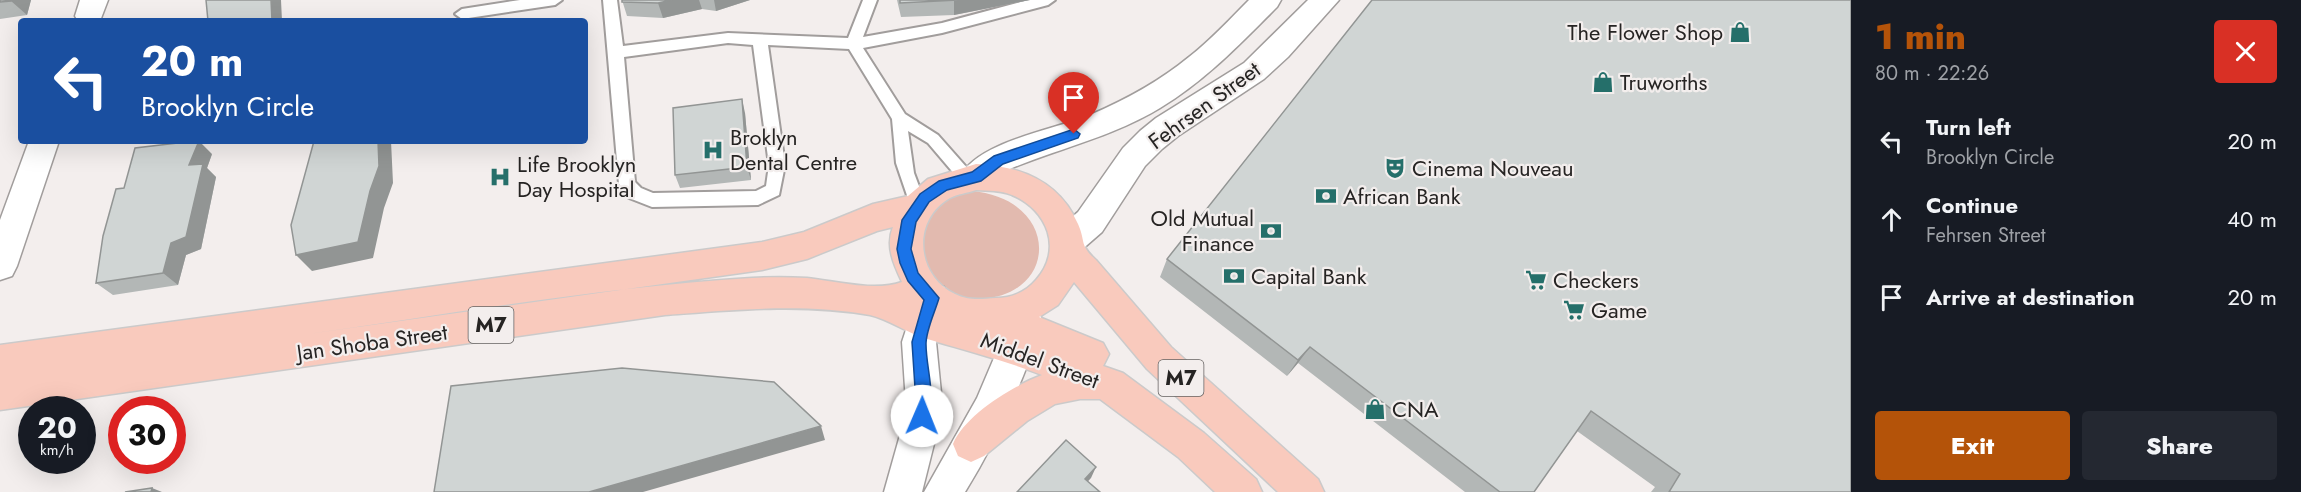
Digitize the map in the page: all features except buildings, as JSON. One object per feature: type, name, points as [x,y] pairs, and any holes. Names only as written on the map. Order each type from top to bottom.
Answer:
[{"type":"main road","name":"M7","points":[[917,207],[943,185],[972,177],[1008,180],[1036,193],[1051,207],[1062,223],[1067,248],[1159,358],[1305,492]]},
{"type":"main road","points":[[917,207],[909,220],[904,249],[907,263],[926,303]]},
{"type":"main road","name":"Jan Shoba Street","points":[[1,364],[762,256],[807,245],[873,218],[917,207]]},
{"type":"main road","points":[[1017,324],[1049,293],[1061,275],[1067,248]]},
{"type":"main road","name":"Jan Shoba Street","points":[[1,364],[755,293],[803,293],[875,301]]},
{"type":"main road","name":"Middel Street","points":[[875,301],[926,303],[1017,324],[1089,352],[1142,390],[1171,416],[1191,446]]},
{"type":"main road","name":"Middel Street","points":[[1017,324],[1110,385],[1191,446],[1243,492]]},
{"type":"main road","points":[[971,444],[1027,398],[1045,390],[1086,381],[1110,385]]},
{"type":"street","name":"Fehrsen Street","points":[[972,177],[998,160],[1100,124],[1149,100],[1200,65],[1267,0]]},
{"type":"street","name":"Fehrsen Street","points":[[1067,248],[1090,222],[1134,158],[1151,140],[1167,127],[1254,71],[1278,50],[1325,0]]},
{"type":"street","points":[[0,266],[43,144]]},
{"type":"street","points":[[903,492],[924,403],[919,342],[926,303]]},
{"type":"street","points":[[942,492],[971,444],[1008,374],[1017,324]]},
{"type":"lane","points":[[462,14],[555,0]]},
{"type":"lane","points":[[610,0],[627,184],[635,193],[652,200],[758,198],[773,190],[777,165],[760,40]]},
{"type":"lane","points":[[853,44],[870,0]]},
{"type":"lane","points":[[616,52],[728,39],[853,44],[951,26],[1048,0]]},
{"type":"lane","points":[[853,44],[900,118],[933,140],[972,177]]},
{"type":"lane","points":[[900,118],[902,162],[917,207]]},
{"type":"shaded area","points":[[971,191],[1000,197],[1021,210],[1034,227],[1039,246],[1036,264],[1026,281],[1007,293],[978,299],[964,299],[950,294],[921,271],[920,218],[950,195]]},
{"type":"place","name":"The Flower Shop","points":[[1740,32]]},
{"type":"place","name":"Truworths","points":[[1603,82]]},
{"type":"place","name":"Broklyn Dental Centre","points":[[713,150]]},
{"type":"place","name":"Cinema Nouveau","points":[[1395,168]]},
{"type":"place","name":"Life Brooklyn Day Hospital","points":[[500,177]]},
{"type":"place","name":"African Bank","points":[[1326,196]]},
{"type":"place","name":"Old Mutual Finance","points":[[1271,231]]},
{"type":"place","name":"Capital Bank","points":[[1234,276]]},
{"type":"place","name":"Checkers","points":[[1536,280]]},
{"type":"place","name":"Game","points":[[1574,310]]},
{"type":"place","name":"CNA","points":[[1375,409]]},
{"type":"route","points":[[922,416],[924,403],[919,342],[923,322],[932,298],[922,290],[907,263],[904,249],[909,220],[925,198],[943,185],[976,177],[998,160],[1074,134]]}]
